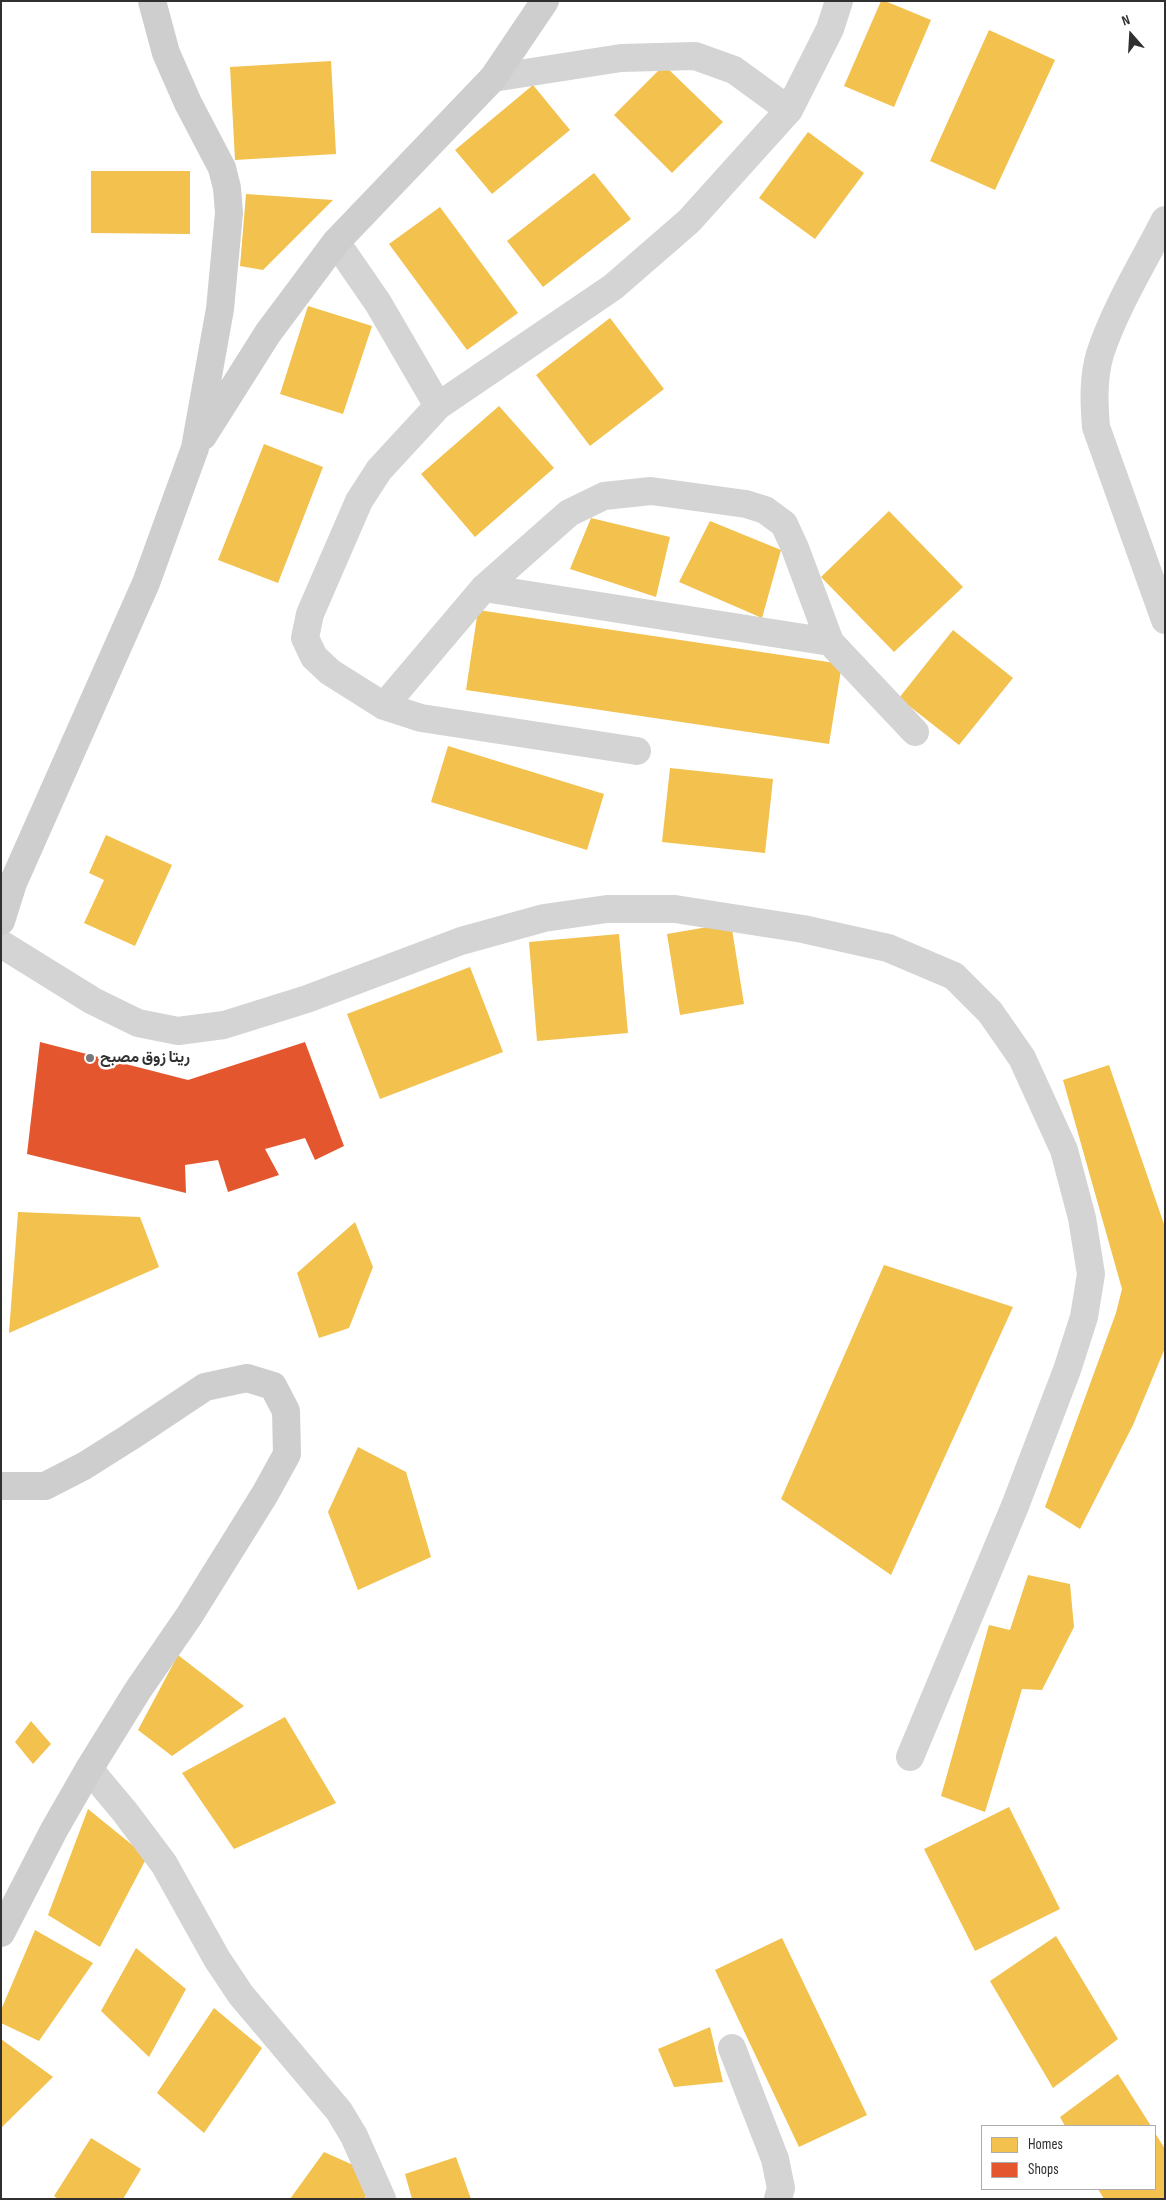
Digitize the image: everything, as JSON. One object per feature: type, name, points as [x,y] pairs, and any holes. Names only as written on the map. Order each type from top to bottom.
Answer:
[{"type":"main road","points":[[1,921],[13,883],[146,583],[195,448],[220,309],[228,212],[222,168],[188,103],[166,53],[152,1]]},
{"type":"main road","points":[[195,448],[268,333],[336,242],[493,78],[545,1]]},
{"type":"main road","points":[[1,1486],[45,1486],[84,1466],[205,1387],[247,1378],[273,1386],[286,1411],[287,1454],[270,1486],[189,1616],[138,1690],[89,1769],[54,1830],[1,1933]]},
{"type":"street","points":[[637,751],[421,718],[384,706],[330,672],[314,657],[305,638],[310,614],[359,501],[379,470],[438,406],[613,287],[689,221],[789,110],[830,29],[839,1]]},
{"type":"street","points":[[493,78],[621,58],[696,56],[734,70],[789,110]]},
{"type":"street","points":[[1165,220],[1119,311],[1100,355],[1094,394],[1096,426],[1165,620]]},
{"type":"street","points":[[336,242],[378,302],[438,406]]},
{"type":"street","points":[[384,706],[484,588],[569,513],[604,496],[650,491],[746,504],[765,510],[784,524],[795,548],[830,642],[915,732]]},
{"type":"street","points":[[484,588],[830,642]]},
{"type":"street","points":[[1,944],[93,1001],[138,1023],[178,1031],[224,1025],[307,999],[461,941],[544,918],[607,908],[675,909],[803,929],[888,948],[954,976],[990,1012],[1022,1058],[1064,1150],[1082,1218],[1091,1274],[1084,1317],[1063,1379],[1015,1506],[910,1757]]},
{"type":"street","points":[[89,1769],[125,1812],[164,1864],[217,1959],[241,1995],[339,2111],[354,2136],[382,2199]]},
{"type":"street","points":[[732,2048],[775,2159],[781,2188],[778,2199]]},
{"type":"building: Homes","points":[[881,1],[931,20],[894,107],[844,86]]},
{"type":"building: Homes","points":[[989,30],[1055,60],[995,190],[930,161]]},
{"type":"building: Homes","points":[[331,61],[336,154],[235,160],[230,67]]},
{"type":"building: Homes","points":[[664,65],[723,122],[672,173],[614,115]]},
{"type":"building: Homes","points":[[533,85],[570,130],[492,194],[455,150]]},
{"type":"building: Homes","points":[[808,132],[864,173],[815,239],[759,198]]},
{"type":"building: Homes","points":[[91,171],[190,171],[190,234],[91,233]]},
{"type":"building: Homes","points":[[594,173],[631,219],[543,287],[507,241]]},
{"type":"building: Homes","points":[[246,194],[333,200],[263,270],[240,266]]},
{"type":"building: Homes","points":[[440,207],[518,313],[467,350],[389,244]]},
{"type":"building: Homes","points":[[308,306],[372,326],[343,414],[280,394]]},
{"type":"building: Homes","points":[[610,318],[664,389],[590,446],[536,375]]},
{"type":"building: Homes","points":[[499,406],[554,468],[475,537],[421,474]]},
{"type":"building: Homes","points":[[264,444],[323,467],[278,583],[218,560]]},
{"type":"building: Homes","points":[[889,511],[963,587],[894,652],[821,577]]},
{"type":"building: Homes","points":[[591,518],[670,537],[656,597],[570,569]]},
{"type":"building: Homes","points":[[710,521],[781,550],[762,618],[679,582]]},
{"type":"building: Homes","points":[[478,610],[842,664],[829,744],[466,690]]},
{"type":"building: Homes","points":[[953,630],[1013,678],[959,745],[899,698]]},
{"type":"building: Homes","points":[[448,746],[604,794],[587,850],[431,802]]},
{"type":"building: Homes","points":[[670,768],[773,779],[765,853],[662,842]]},
{"type":"building: Homes","points":[[106,835],[172,865],[135,946],[84,923],[104,880],[89,873]]},
{"type":"building: Homes","points":[[731,923],[744,1004],[680,1015],[667,934]]},
{"type":"building: Homes","points":[[619,934],[628,1033],[537,1041],[529,942]]},
{"type":"building: Homes","points":[[470,967],[503,1052],[380,1099],[347,1014]]},
{"type":"building: Homes","points":[[1109,1065],[1165,1227],[1165,1348],[1133,1425],[1080,1529],[1045,1507],[1116,1313],[1122,1289],[1063,1080]]},
{"type":"building: Homes","points":[[18,1212],[140,1217],[159,1267],[9,1333]]},
{"type":"building: Homes","points":[[355,1222],[373,1267],[349,1328],[319,1338],[297,1273]]},
{"type":"building: Homes","points":[[884,1265],[1013,1307],[891,1575],[781,1499]]},
{"type":"building: Homes","points":[[358,1447],[406,1472],[431,1557],[358,1590],[328,1512]]},
{"type":"building: Homes","points":[[1028,1575],[1070,1584],[1074,1627],[1042,1690],[1022,1689],[985,1812],[941,1796],[989,1625],[1010,1630]]},
{"type":"building: Homes","points":[[178,1655],[244,1706],[172,1756],[138,1730]]},
{"type":"building: Homes","points":[[285,1717],[336,1803],[234,1849],[182,1773]]},
{"type":"building: Homes","points":[[31,1721],[51,1744],[33,1764],[15,1742]]},
{"type":"building: Homes","points":[[1009,1807],[1060,1909],[975,1951],[924,1849]]},
{"type":"building: Homes","points":[[88,1809],[147,1857],[100,1947],[48,1915]]},
{"type":"building: Homes","points":[[35,1930],[93,1963],[39,2041],[1,2023],[1,2010]]},
{"type":"building: Homes","points":[[1056,1936],[1118,2039],[1053,2088],[990,1981]]},
{"type":"building: Homes","points":[[782,1938],[867,2115],[799,2147],[715,1970]]},
{"type":"building: Homes","points":[[136,1948],[186,1989],[149,2057],[101,2011]]},
{"type":"building: Homes","points":[[214,2008],[262,2048],[204,2133],[157,2093]]},
{"type":"building: Homes","points":[[710,2027],[723,2082],[674,2087],[658,2049]]},
{"type":"building: Homes","points":[[1,2039],[53,2077],[1,2128]]},
{"type":"building: Homes","points":[[1118,2074],[1150,2125],[1064,2125],[1060,2117]]},
{"type":"building: Homes","points":[[1156,2135],[1165,2149],[1165,2199],[1104,2199],[1099,2190],[1156,2190]]},
{"type":"building: Homes","points":[[91,2138],[141,2169],[123,2199],[58,2199],[54,2196]]},
{"type":"building: Homes","points":[[324,2152],[371,2173],[365,2199],[290,2199]]},
{"type":"building: Homes","points":[[456,2157],[471,2199],[412,2199],[405,2174]]},
{"type":"building: Shops","points":[[40,1042],[188,1080],[305,1042],[344,1146],[315,1160],[305,1138],[265,1149],[279,1175],[228,1192],[218,1160],[185,1165],[186,1193],[27,1154]]},
{"type":"place","name":"ريتا زوق مصبح","points":[[90,1058]]}]
